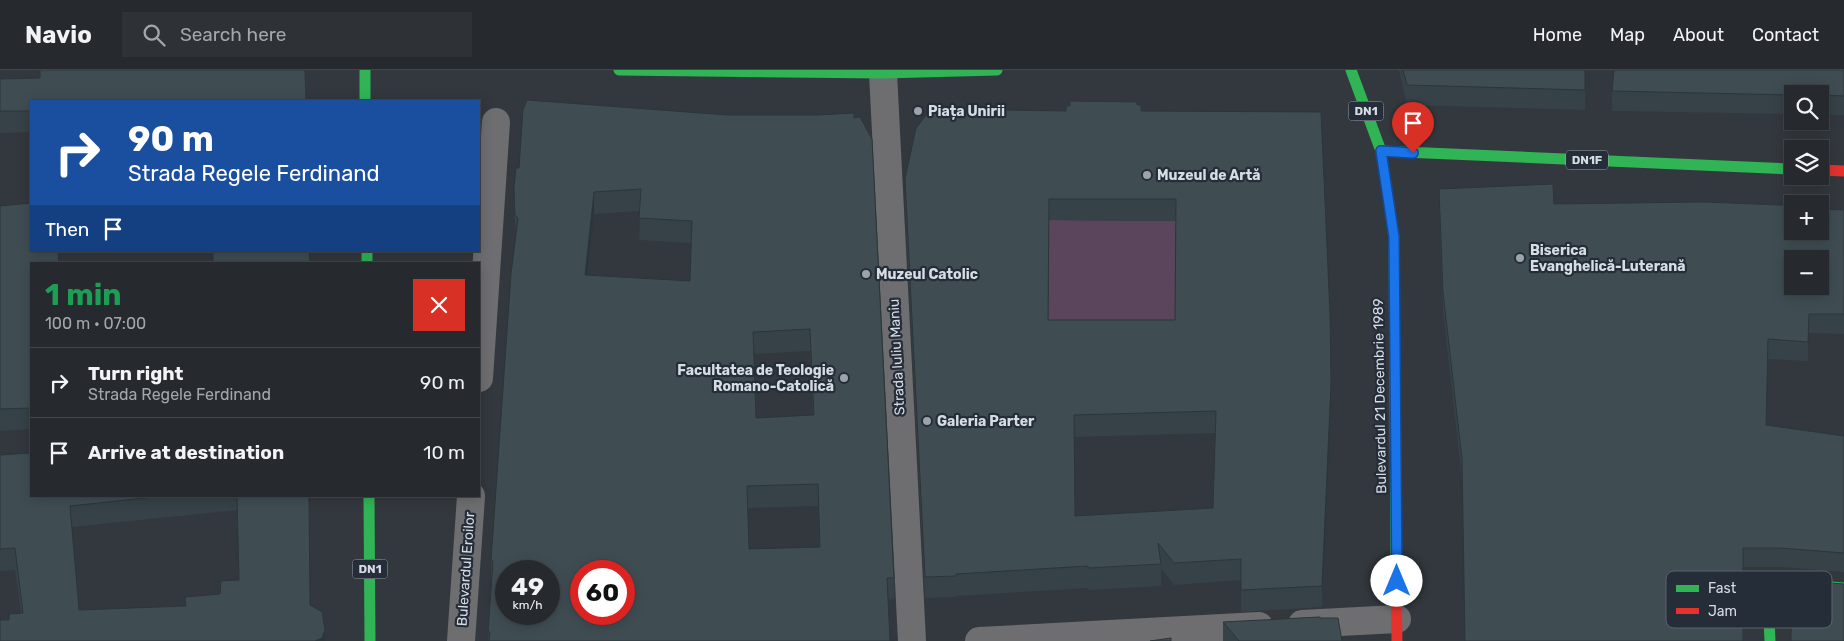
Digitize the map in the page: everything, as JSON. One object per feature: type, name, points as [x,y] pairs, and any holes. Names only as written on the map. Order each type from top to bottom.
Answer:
[{"type":"main road","points":[[365,70],[365,100]]},
{"type":"main road","points":[[619,70],[883,73],[997,70]]},
{"type":"main road","name":"DN1","points":[[1351,70],[1381,151]]},
{"type":"main road","name":"DN1F","points":[[1381,151],[1784,169]]},
{"type":"main road","name":"Bulevardul 21 Decembrie 1989","points":[[1381,151],[1394,237],[1397,630]]},
{"type":"main road","points":[[1829,170],[1844,171]]},
{"type":"main road","name":"DN1","points":[[369,497],[370,641]]},
{"type":"main road","points":[[1769,628],[1770,641]]},
{"type":"street","name":"Strada Iuliu Maniu","points":[[883,73],[912,641]]},
{"type":"street","points":[[480,363],[496,122]]},
{"type":"street","name":"Bulevardul Eroilor","points":[[461,641],[471,497]]},
{"type":"street","points":[[979,641],[1397,630]]},
{"type":"shaded area","points":[[1049,220],[1176,221],[1175,342],[1048,341]]},
{"type":"building","points":[[40,70],[305,70],[306,100],[30,100],[30,111],[0,111],[0,79],[40,78]]},
{"type":"building","points":[[1403,70],[1585,70],[1585,90],[1407,85]]},
{"type":"building","points":[[1614,70],[1844,70],[1844,96],[1829,95],[1829,85],[1784,85],[1784,95],[1612,91]]},
{"type":"building","points":[[527,100],[727,115],[854,113],[854,118],[860,117],[872,139],[894,578],[887,578],[890,641],[489,641],[493,561],[491,561],[511,274],[518,218],[515,215],[514,188],[516,168],[519,168],[523,110]],"holes":[[[641,189],[639,218],[692,221],[690,281],[585,275],[594,192]],[[810,329],[814,415],[756,418],[753,332]],[[818,484],[820,547],[749,549],[747,486]]]},
{"type":"building","points":[[1070,101],[1137,102],[1137,105],[1141,105],[1141,111],[1321,112],[1330,314],[1331,383],[1322,586],[1241,590],[1241,559],[1174,563],[1158,543],[1161,564],[1088,568],[1088,566],[925,577],[905,179],[916,128],[928,113],[943,109],[1066,111],[1066,106],[1070,106]],"holes":[[[1049,199],[1176,199],[1175,320],[1048,320]],[[1216,411],[1213,508],[1075,516],[1074,415]]]},
{"type":"building","points":[[1553,184],[1554,204],[1703,202],[1784,205],[1784,240],[1829,240],[1829,209],[1844,210],[1844,314],[1809,314],[1808,342],[1768,339],[1766,425],[1844,436],[1844,553],[1781,548],[1743,548],[1743,571],[1666,571],[1666,628],[1743,628],[1743,641],[1465,641],[1462,459],[1443,292],[1439,189]]},
{"type":"building","points":[[30,203],[30,252],[58,252],[59,262],[30,262],[30,408],[0,409],[0,206]]},
{"type":"building","points":[[213,252],[309,252],[310,262],[213,262]]},
{"type":"building","points":[[30,453],[30,497],[155,497],[70,506],[79,610],[186,606],[185,597],[220,594],[221,581],[239,580],[237,497],[309,497],[310,605],[322,612],[325,630],[322,638],[315,641],[0,641],[0,620],[9,620],[9,614],[23,613],[15,548],[0,549],[0,455]]},
{"type":"building","points":[[1832,583],[1844,584],[1844,641],[1791,641],[1791,628],[1832,628]]},
{"type":"building","points":[[1320,617],[1338,618],[1342,641],[1239,641],[1223,622]]},
{"type":"building","points":[[1171,638],[1171,641],[1150,641]]},
{"type":"traffic: fast","points":[[365,70],[365,100]]},
{"type":"traffic: fast","points":[[619,70],[883,73],[997,70]]},
{"type":"traffic: fast","points":[[1351,70],[1381,151],[1394,237],[1396,571]]},
{"type":"traffic: fast","points":[[1381,151],[1784,169]]},
{"type":"traffic: fast","points":[[367,252],[367,262]]},
{"type":"traffic: fast","points":[[369,497],[370,641]]},
{"type":"traffic: fast","points":[[1832,587],[1844,588]]},
{"type":"traffic: fast","points":[[1769,628],[1770,641]]},
{"type":"traffic: jam","points":[[1829,170],[1844,171]]},
{"type":"traffic: jam","points":[[1396,571],[1397,641]]},
{"type":"place","name":"Piața Unirii","points":[[918,111]]},
{"type":"place","name":"Muzeul de Artă","points":[[1147,175]]},
{"type":"place","name":"Biserica Evanghelică-Luterană","points":[[1520,258]]},
{"type":"place","name":"Muzeul Catolic","points":[[866,274]]},
{"type":"place","name":"Facultatea de Teologie Romano-Catolică","points":[[844,378]]},
{"type":"place","name":"Galeria Parter","points":[[927,421]]},
{"type":"route","points":[[1397,581],[1394,237],[1381,151],[1413,153]]}]
